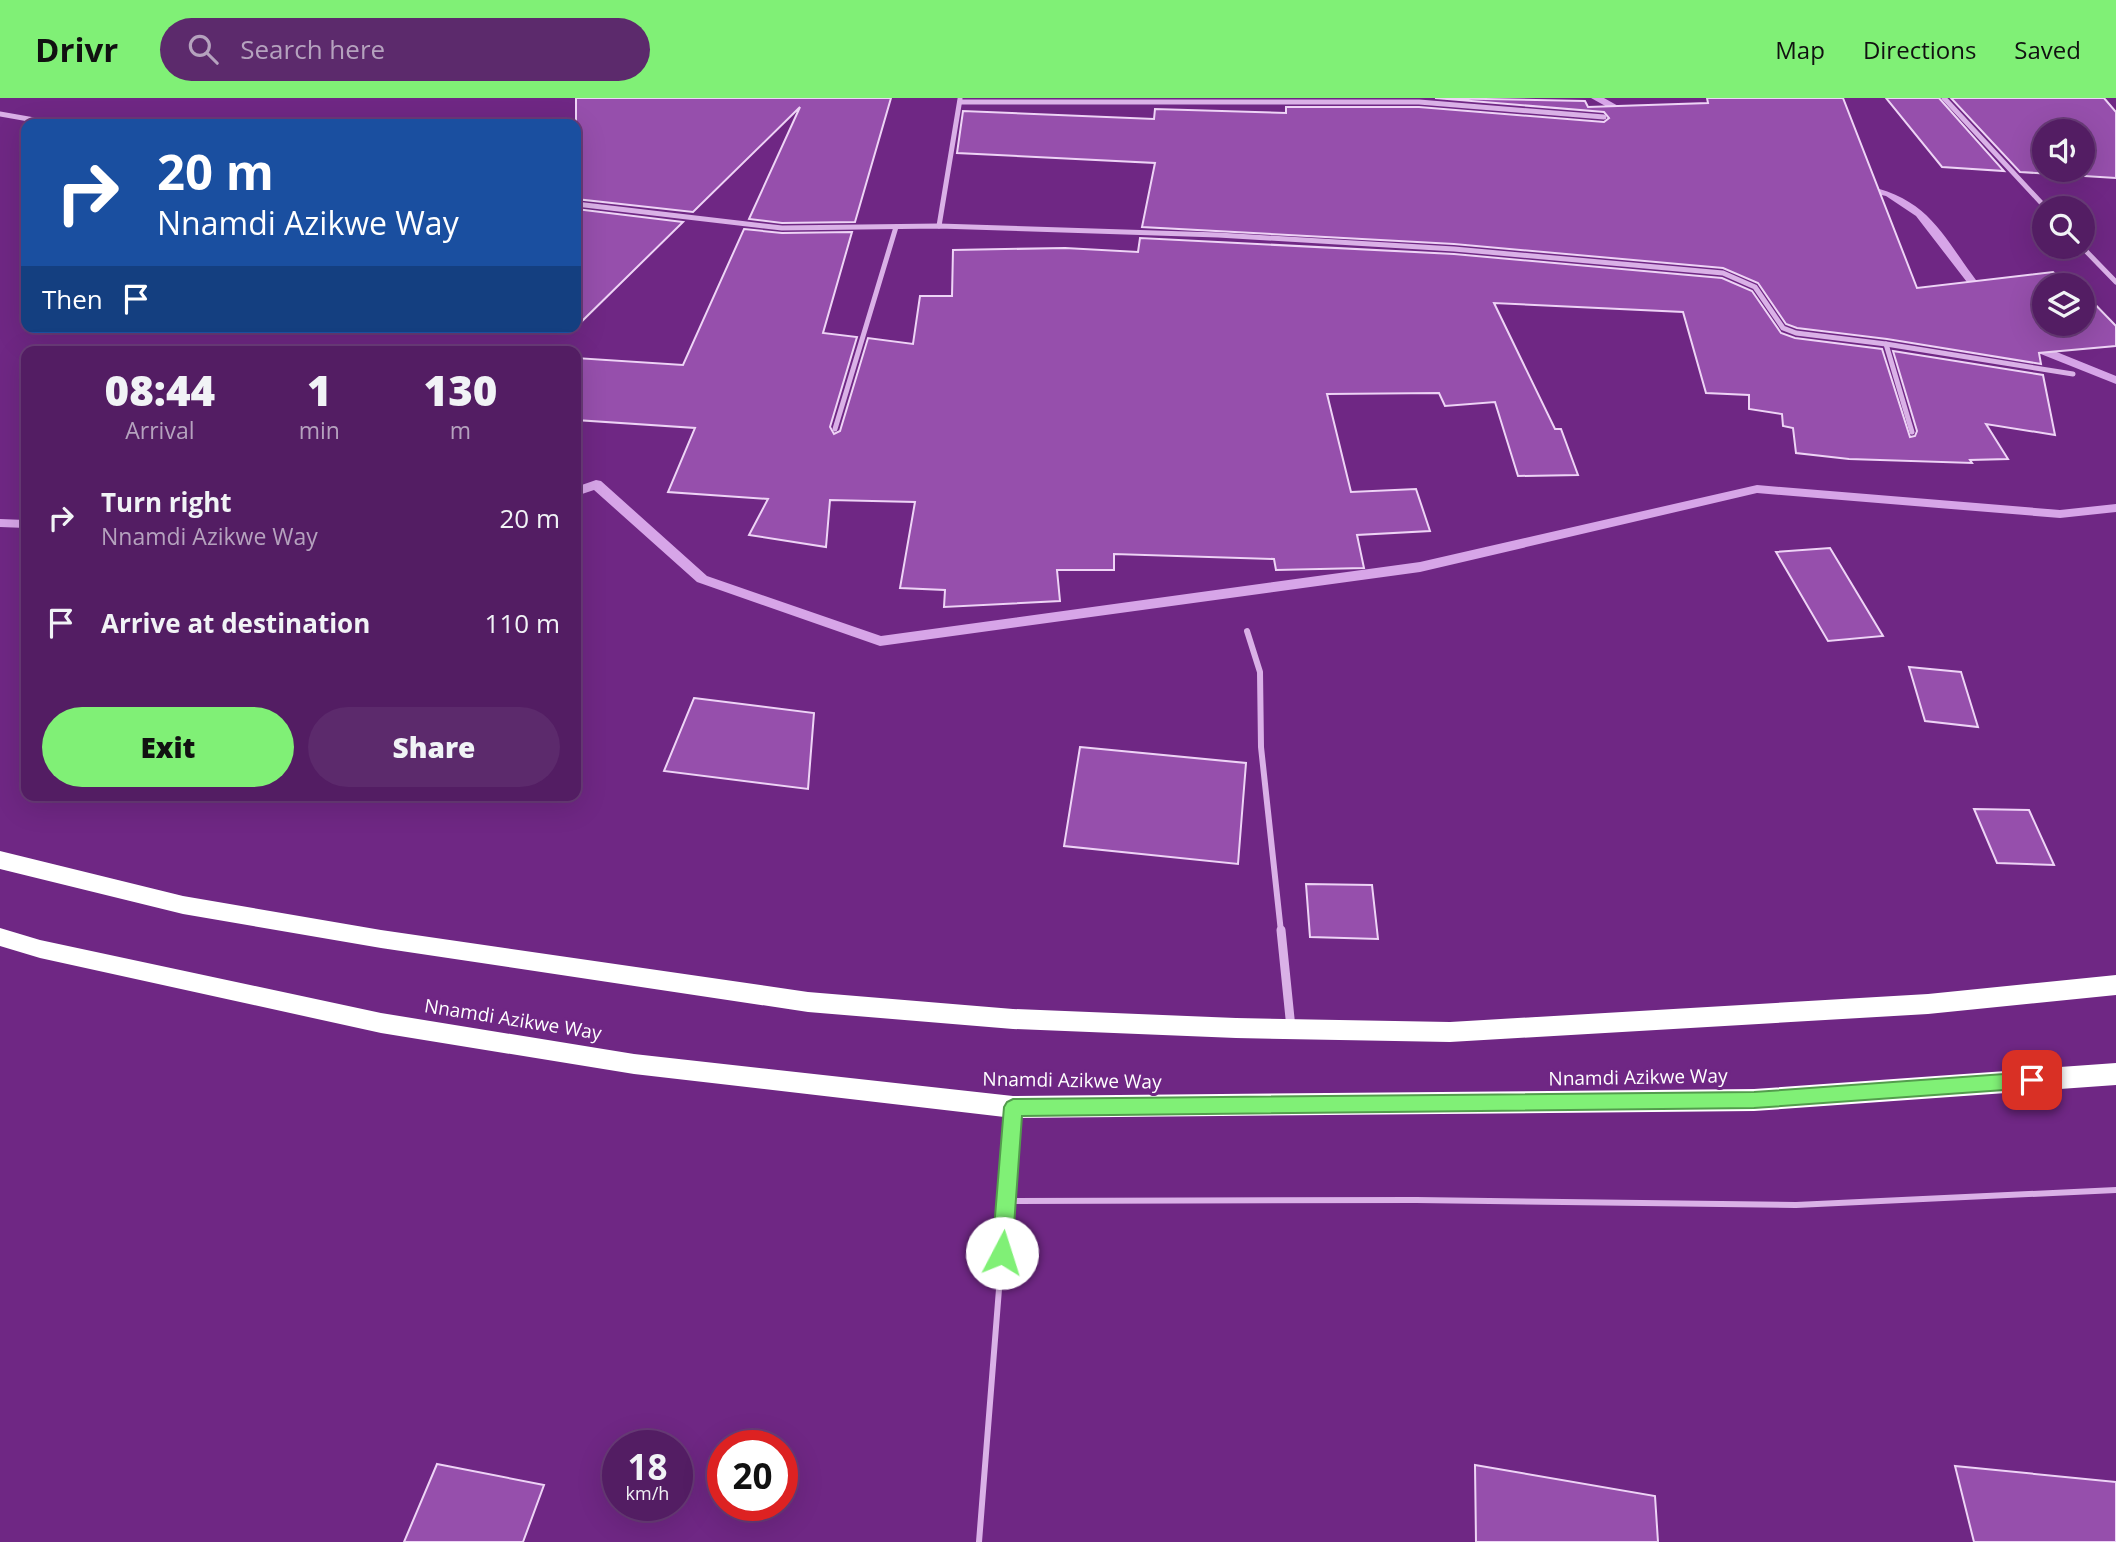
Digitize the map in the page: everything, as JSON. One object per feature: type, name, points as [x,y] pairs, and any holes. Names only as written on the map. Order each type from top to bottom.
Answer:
[{"type":"highway","points":[[0,860],[183,905],[381,939],[808,1002],[1013,1019],[1291,1029],[1450,1031],[1673,1021],[1928,1004],[2116,985]]},
{"type":"highway","name":"Nnamdi Azikwe Way","points":[[0,937],[40,949],[381,1023],[634,1064],[1013,1107],[1754,1100],[2116,1074]]},
{"type":"street","points":[[1944,98],[2035,196]]},
{"type":"street","points":[[939,226],[960,100],[1405,102],[1604,117]]},
{"type":"street","points":[[0,114],[28,119]]},
{"type":"street","points":[[581,205],[782,228],[939,226],[1218,234],[1454,249],[1723,273],[1755,287],[1783,328],[1796,333],[1886,344],[2073,374]]},
{"type":"street","points":[[835,429],[895,227]]},
{"type":"street","points":[[2094,259],[2116,282]]},
{"type":"street","points":[[1886,344],[1912,432]]},
{"type":"street","points":[[1247,631],[1260,672],[1261,747],[1291,1029]]},
{"type":"lane","points":[[979,1542],[1013,1107]]},
{"type":"lane","points":[[1006,1201],[1416,1200],[1796,1205],[2116,1190]]},
{"type":"building","points":[[576,98],[891,98],[855,222],[782,223],[749,219],[800,107],[693,212],[581,200],[581,119],[576,119]]},
{"type":"building","points":[[1435,98],[1585,101],[1588,107],[1708,103],[1707,98],[1843,98],[1917,288],[2032,274],[2032,336],[2095,336],[2095,304],[2116,326],[2116,346],[2039,353],[2041,364],[1887,339],[1797,328],[1786,324],[1758,283],[1723,268],[1454,244],[1142,227],[1155,163],[957,153],[963,111],[1154,119],[1155,109],[1286,113],[1286,107],[1419,107],[1604,122],[1609,118],[1604,112]]},
{"type":"building","points":[[1886,98],[1939,98],[2004,171],[1942,167]]},
{"type":"building","points":[[1951,98],[2104,98],[2116,112],[2116,178],[2095,177],[2095,119],[2032,119],[2032,173],[2020,172]]},
{"type":"building","points":[[581,210],[683,222],[581,322]]},
{"type":"building","points":[[744,229],[782,233],[852,232],[823,333],[857,337],[830,427],[834,434],[840,431],[868,338],[913,344],[920,296],[952,296],[953,250],[1065,248],[1138,252],[1140,238],[1454,254],[1722,278],[1752,291],[1781,333],[1795,338],[1882,349],[1910,437],[1915,436],[1917,431],[1893,351],[2043,375],[2055,435],[1986,424],[2008,459],[1970,460],[1972,463],[1849,459],[1796,453],[1793,428],[1783,426],[1782,414],[1749,409],[1749,395],[1706,393],[1683,312],[1494,303],[1555,429],[1561,429],[1578,475],[1518,476],[1495,402],[1445,406],[1439,393],[1327,394],[1351,492],[1416,489],[1430,531],[1357,535],[1364,568],[1276,570],[1274,559],[1114,554],[1114,570],[1057,570],[1060,601],[944,607],[945,590],[900,588],[915,502],[830,500],[826,547],[749,535],[768,499],[668,492],[695,428],[581,420],[581,358],[683,365]]},
{"type":"building","points":[[1830,548],[1883,636],[1828,641],[1776,552]]},
{"type":"building","points":[[1909,667],[1961,672],[1978,727],[1925,721]]},
{"type":"building","points":[[694,698],[814,713],[808,789],[664,771]]},
{"type":"building","points":[[1080,747],[1246,763],[1238,864],[1064,846]]},
{"type":"building","points":[[1974,809],[2029,810],[2054,865],[1997,863]]},
{"type":"building","points":[[1306,884],[1372,885],[1378,939],[1310,937]]},
{"type":"building","points":[[437,1464],[544,1485],[523,1542],[404,1542]]},
{"type":"building","points":[[1475,1465],[1655,1496],[1658,1542],[1476,1542]]},
{"type":"building","points":[[1955,1466],[2116,1482],[2116,1542],[1974,1542]]},
{"type":"waterway","points":[[1596,98],[1631,116]]},
{"type":"waterway","points":[[1859,187],[1890,194],[1920,214],[1932,226],[1984,297]]},
{"type":"waterway","points":[[2027,344],[2116,380]]},
{"type":"waterway","points":[[581,490],[596,484],[702,579],[880,641],[1420,567],[1757,489],[2060,514],[2116,508]]},
{"type":"waterway","points":[[0,523],[21,524]]},
{"type":"route","points":[[1002,1253],[1013,1107],[1754,1100],[2032,1080]]}]
